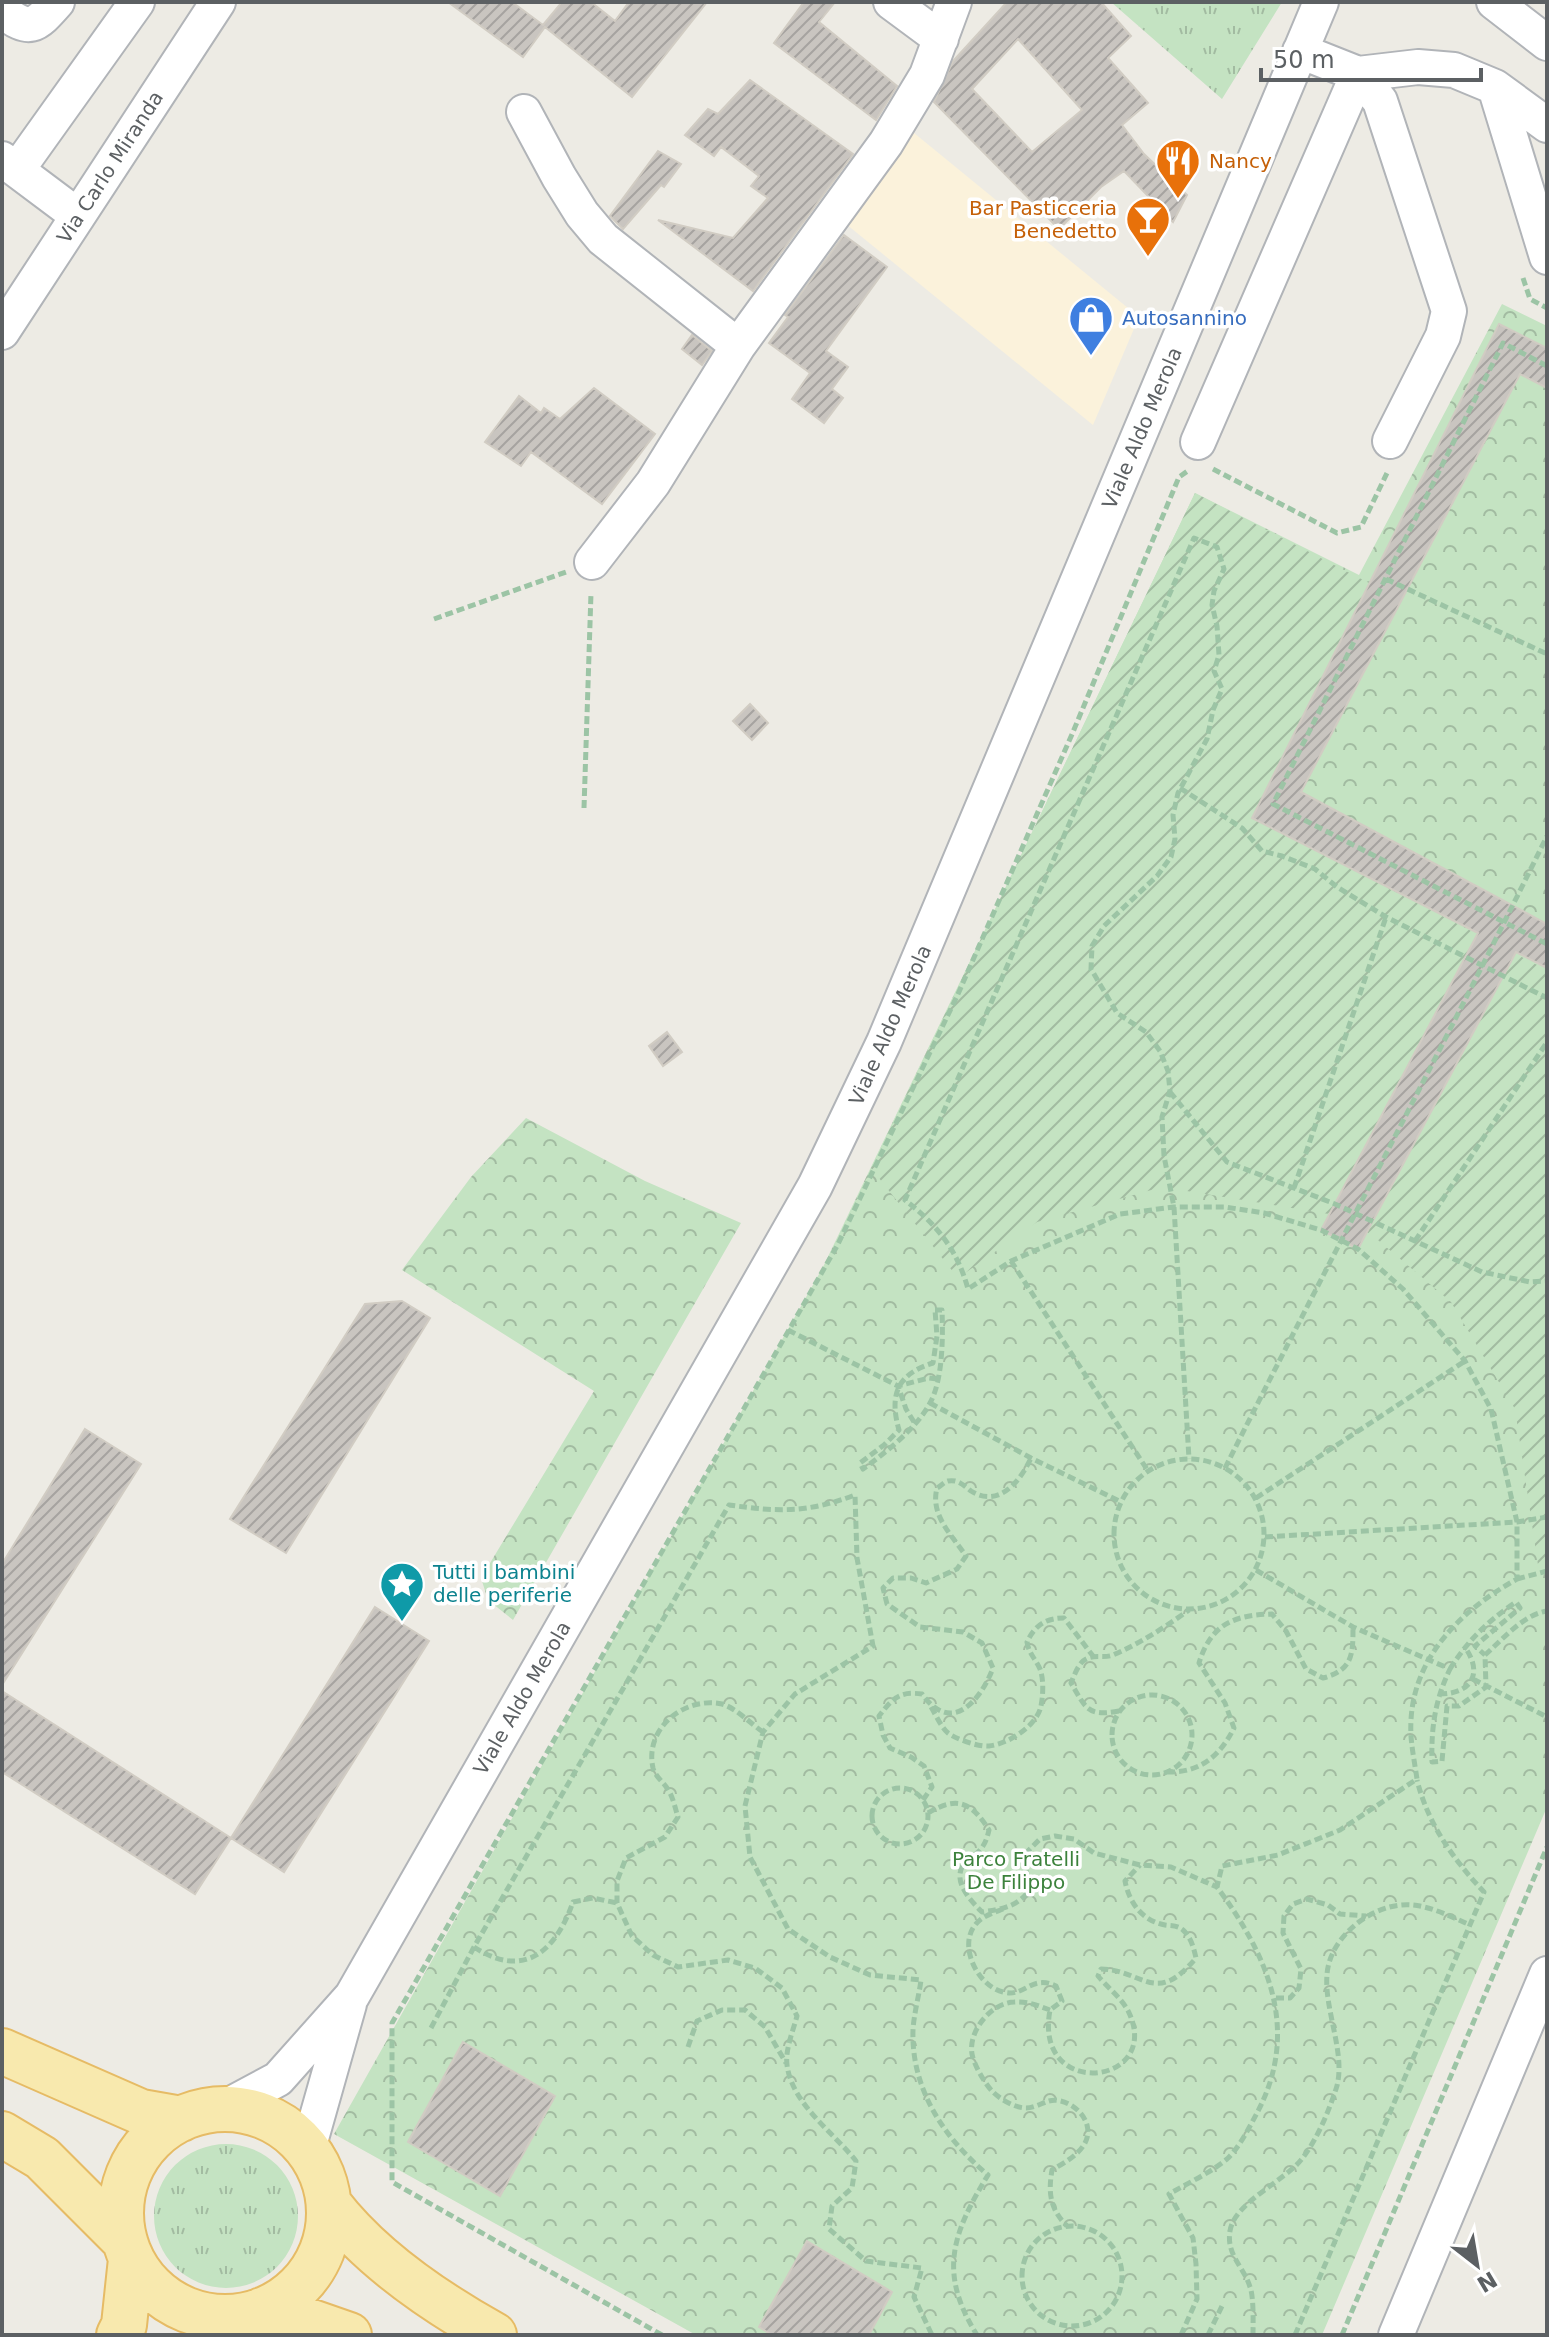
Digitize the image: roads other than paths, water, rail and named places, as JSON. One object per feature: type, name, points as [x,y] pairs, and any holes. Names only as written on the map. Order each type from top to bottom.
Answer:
[{"type":"main road","points":[[2,2051],[141,2112],[254,2113],[284,2127],[308,2149],[322,2175],[329,2204],[328,2231],[320,2257],[306,2279],[286,2297],[240,2320]]},
{"type":"main road","points":[[119,2335],[124,2325],[128,2250],[121,2220],[122,2199],[135,2160],[155,2136],[202,2114]]},
{"type":"main road","points":[[2,2134],[42,2158],[128,2250],[146,2281],[165,2299],[189,2311],[215,2317],[240,2320],[303,2319],[349,2335]]},
{"type":"main road","points":[[329,2204],[346,2226],[389,2263],[454,2312],[494,2335]]},
{"type":"street","points":[[2,11],[20,24],[31,25],[43,18],[57,2]]},
{"type":"street","points":[[78,216],[10,164],[137,2]]},
{"type":"street","name":"Via Carlo Miranda","points":[[2,332],[218,2]]},
{"type":"street","points":[[891,2],[941,39]]},
{"type":"street","points":[[592,562],[653,483],[738,346],[886,143],[927,75],[954,2]]},
{"type":"street","name":"Viale Aldo Merola","points":[[202,2114],[278,2079],[352,1996],[815,1186],[884,1042],[1321,2]]},
{"type":"street","points":[[1494,2],[1547,43]]},
{"type":"street","points":[[1300,51],[1358,74],[1418,67],[1454,70],[1495,87],[1547,125]]},
{"type":"street","points":[[1358,74],[1380,101],[1449,311],[1443,336],[1389,455]]},
{"type":"street","points":[[1199,459],[1358,74]]},
{"type":"street","points":[[1495,87],[1534,263]]},
{"type":"street","points":[[524,112],[582,214],[603,239],[738,346]]},
{"type":"street","points":[[1396,2335],[1547,1974]]},
{"type":"street","name":"Viale Aldo Merola","points":[[308,2149],[352,1996]]},
{"type":"place","name":"Nancy","points":[[1178,200]]},
{"type":"place","name":"Bar Pasticceria Benedetto","points":[[1148,258]]},
{"type":"place","name":"Autosannino","points":[[1091,357]]},
{"type":"place","name":"Tutti i bambini delle periferie","points":[[402,1623]]},
{"type":"park label","name":"Parco Fratelli De Filippo","points":[[1016,1870]]}]
